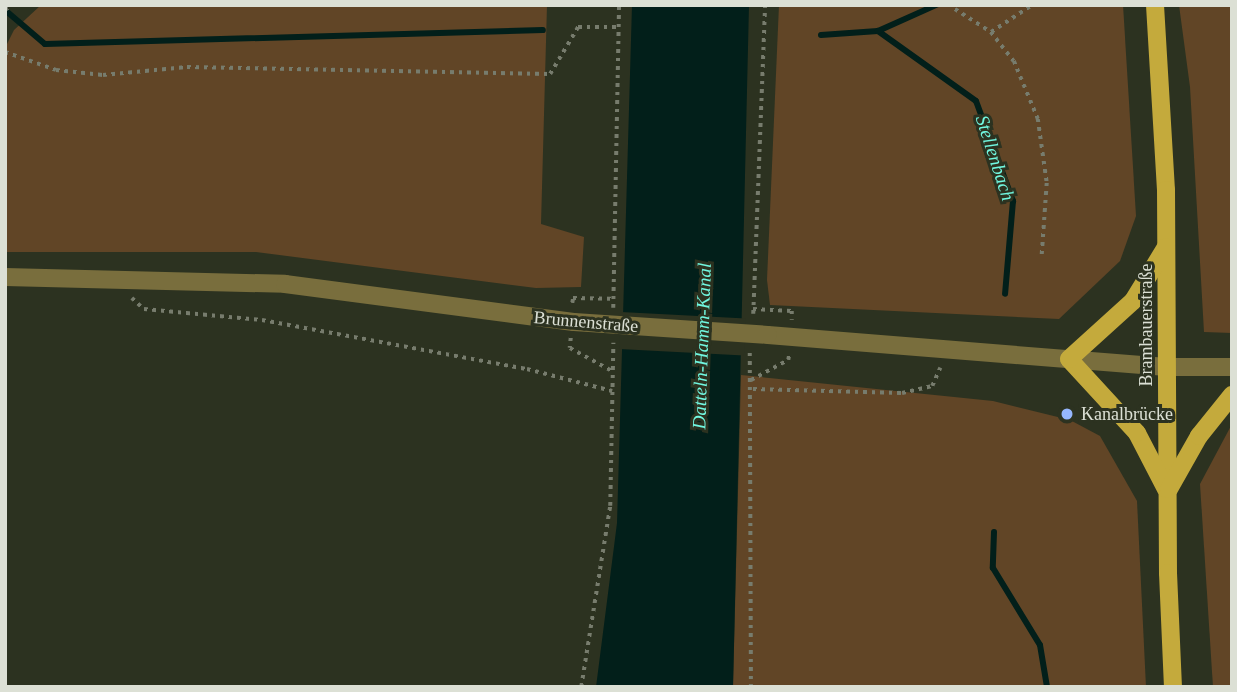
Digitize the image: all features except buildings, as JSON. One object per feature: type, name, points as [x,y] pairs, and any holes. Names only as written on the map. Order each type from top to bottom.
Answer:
[{"type":"main road","name":"Brambauerstraße","points":[[1155,5],[1166,247],[1173,687]]},
{"type":"main road","points":[[1166,247],[1133,300],[1069,359],[1137,433],[1168,493]]},
{"type":"main road","points":[[1168,493],[1199,436],[1232,395]]},
{"type":"street","name":"Brunnenstraße","points":[[5,276],[285,284],[574,322],[1167,367],[1232,367]]},
{"type":"path","points":[[5,10],[12,5]]},
{"type":"path","points":[[613,311],[619,5]]},
{"type":"path","points":[[752,320],[765,5]]},
{"type":"path","points":[[991,32],[1032,5]]},
{"type":"path","points":[[955,9],[991,32],[1014,61],[1038,119],[1047,183],[1042,255]]},
{"type":"path","points":[[5,52],[56,70],[103,75],[187,67],[550,74],[578,27],[618,27]]},
{"type":"path","points":[[130,279],[133,300],[145,309],[262,320],[527,369],[612,391]]},
{"type":"path","points":[[573,298],[613,299]]},
{"type":"path","points":[[753,309],[792,312]]},
{"type":"path","points":[[581,687],[610,506],[613,335]]},
{"type":"path","points":[[750,342],[753,389],[748,536],[751,687]]},
{"type":"path","points":[[570,348],[612,371]]},
{"type":"path","points":[[753,389],[919,390],[938,381],[943,349]]},
{"type":"path","points":[[751,380],[788,360]]},
{"type":"shaded area","points":[[41,5],[547,5],[541,224],[584,237],[581,287],[536,288],[256,252],[5,252],[5,48],[14,30]]},
{"type":"shaded area","points":[[779,5],[1123,5],[1136,216],[1120,261],[1059,319],[770,305],[767,280]]},
{"type":"shaded area","points":[[1179,5],[1232,5],[1232,333],[1204,332],[1190,87]]},
{"type":"shaded area","points":[[741,375],[993,401],[1070,420],[1100,436],[1137,501],[1146,687],[733,687]]},
{"type":"shaded area","points":[[1232,424],[1232,687],[1213,687],[1200,484]]},
{"type":"water","name":"Datteln-Hamm-Kanal","points":[[632,5],[749,5],[733,687],[596,687],[617,523]]},
{"type":"pier","points":[[621,312],[746,319],[744,355],[619,349]]},
{"type":"waterway","name":"Stellenbach","points":[[821,35],[878,31],[936,5]]},
{"type":"waterway","points":[[5,10],[45,44],[543,30]]},
{"type":"waterway","name":"Stellenbach","points":[[878,31],[976,101],[1013,201],[1005,294]]},
{"type":"waterway","name":"Stellenbach","points":[[994,532],[993,568],[1040,645],[1047,687]]},
{"type":"place","name":"Kanalbrücke","points":[[1067,414]]}]
